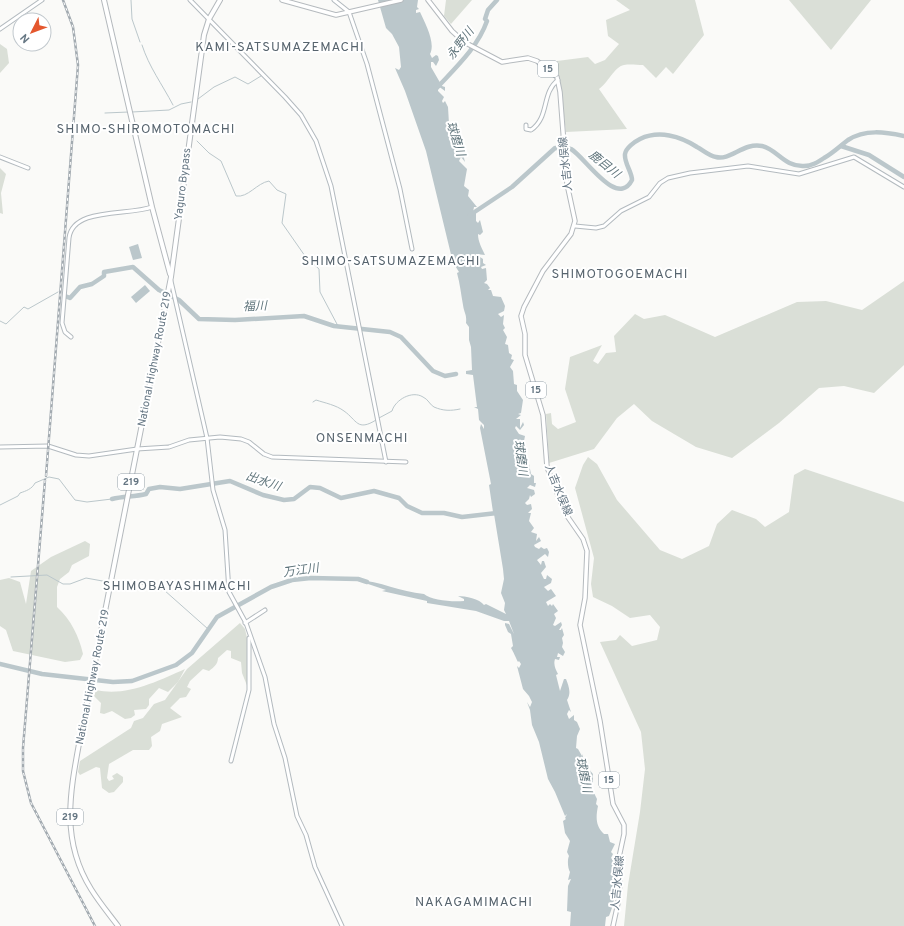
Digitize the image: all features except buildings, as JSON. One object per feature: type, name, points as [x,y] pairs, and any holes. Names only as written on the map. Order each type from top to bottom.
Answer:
[{"type":"highway","points":[[104,0],[152,207],[170,277]]},
{"type":"highway","name":"Yaguro Bypass","points":[[170,277],[204,35],[209,19],[220,0]]},
{"type":"highway","points":[[167,262],[172,262]]},
{"type":"highway","name":"National Highway Route 219","points":[[118,926],[90,888],[77,860],[71,838],[70,813],[72,780],[170,277]]},
{"type":"main road","points":[[282,0],[332,14],[349,12],[401,0]]},
{"type":"main road","name":"15","points":[[428,0],[458,37],[469,45],[502,62],[521,58],[532,59],[551,71],[558,80]]},
{"type":"main road","name":"人吉水俣線","points":[[558,80],[564,155],[575,226],[571,234],[538,278],[521,316],[525,334],[525,355],[543,415],[547,467],[565,512],[583,539],[587,551],[585,598],[580,625],[600,721],[613,804],[624,825],[624,834],[618,862],[620,883],[618,903],[613,926]]},
{"type":"street","points":[[0,29],[42,0]]},
{"type":"street","points":[[190,0],[297,111],[307,125],[320,152],[331,186],[386,462]]},
{"type":"street","points":[[334,0],[349,12],[367,64],[400,189],[412,249]]},
{"type":"street","points":[[526,125],[526,129],[531,130],[540,123],[544,115],[547,98],[554,83],[558,80]]},
{"type":"street","points":[[0,157],[28,168]]},
{"type":"street","points":[[575,226],[596,228],[604,226],[621,211],[648,197],[660,183],[668,178],[738,166],[757,166],[799,174],[854,157],[904,187]]},
{"type":"street","points":[[71,337],[65,332],[62,323],[69,238],[72,227],[80,220],[87,217],[134,212],[152,207]]},
{"type":"street","points":[[170,277],[207,438],[213,490],[225,530],[229,592],[245,622],[267,684],[274,724],[285,758],[297,816],[306,835],[315,867],[342,926]]},
{"type":"street","points":[[0,447],[48,446],[85,456],[137,449],[169,448],[189,440],[220,437],[241,439],[249,442],[264,454],[272,457],[406,462]]},
{"type":"street","points":[[245,622],[265,610]]},
{"type":"street","points":[[231,761],[249,690],[250,642],[244,625],[245,622]]},
{"type":"shaded area","points":[[446,0],[472,0],[451,24],[444,16]]},
{"type":"shaded area","points":[[616,0],[695,0],[704,35],[673,74],[666,67],[656,78],[643,65],[624,65],[620,66],[599,89],[627,129],[566,132],[557,61],[588,57],[595,64],[605,60],[619,44],[608,36],[606,20],[630,10]]},
{"type":"shaded area","points":[[789,0],[871,0],[831,50]]},
{"type":"shaded area","points":[[0,44],[7,49],[9,63],[0,73]]},
{"type":"shaded area","points":[[0,168],[6,174],[1,193],[3,214],[0,213]]},
{"type":"shaded area","points":[[904,281],[904,365],[874,393],[844,386],[819,388],[779,423],[732,458],[696,447],[652,421],[634,404],[617,418],[594,449],[549,463],[546,414],[551,413],[552,424],[558,429],[576,422],[565,389],[570,357],[602,345],[593,361],[598,364],[606,353],[616,352],[614,336],[635,314],[644,319],[665,315],[715,337],[797,302],[826,301],[862,310]]},
{"type":"shaded area","points":[[588,457],[597,464],[617,500],[660,550],[682,559],[709,546],[717,524],[732,510],[756,519],[765,527],[789,512],[794,475],[805,469],[904,502],[904,926],[624,926],[628,885],[640,812],[645,769],[641,732],[600,642],[616,640],[620,635],[632,646],[657,640],[660,627],[650,615],[630,618],[612,606],[593,597],[591,584],[594,558],[575,488],[583,465]]},
{"type":"shaded area","points":[[85,541],[90,544],[89,556],[72,565],[69,572],[60,579],[57,587],[57,607],[66,617],[77,635],[83,654],[80,660],[65,662],[13,651],[6,630],[0,626],[0,580],[9,578],[20,582],[26,604],[31,571],[51,557]]},
{"type":"shaded area","points":[[240,623],[245,629],[248,642],[248,688],[242,673],[241,662],[231,658],[231,651],[227,650],[218,658],[213,668],[209,671],[203,669],[190,681],[187,687],[191,689],[186,697],[180,698],[170,708],[182,717],[162,724],[160,731],[151,737],[152,746],[149,750],[133,750],[109,764],[107,778],[109,781],[114,779],[112,776],[117,773],[123,777],[123,782],[114,792],[109,793],[102,788],[100,768],[96,767],[80,775],[78,772],[80,761],[131,728],[134,721],[143,718],[154,704],[165,700],[187,669]]},
{"type":"shaded area","points":[[185,669],[178,682],[168,692],[159,688],[149,699],[149,705],[146,709],[134,710],[135,715],[131,718],[125,719],[112,711],[104,714],[100,713],[101,703],[94,696],[96,690],[107,692],[130,690],[153,683]]},
{"type":"water","name":"球磨川","points":[[378,0],[418,0],[417,7],[419,9],[416,10],[416,13],[420,12],[427,27],[432,44],[430,54],[432,58],[436,55],[438,56],[439,60],[436,66],[433,62],[431,62],[431,67],[442,86],[445,87],[445,91],[438,86],[438,91],[444,97],[442,101],[443,103],[445,101],[448,107],[449,124],[452,125],[455,138],[451,138],[452,142],[455,142],[463,154],[465,162],[461,157],[459,161],[467,169],[464,186],[469,190],[468,196],[477,207],[474,207],[473,212],[476,213],[476,221],[478,223],[480,220],[483,232],[480,235],[478,234],[478,237],[485,255],[476,254],[477,258],[480,257],[483,259],[483,263],[486,265],[481,267],[482,269],[486,268],[487,280],[484,283],[490,288],[488,290],[491,290],[493,296],[501,297],[505,306],[504,311],[498,314],[501,317],[504,315],[503,324],[505,328],[503,330],[507,337],[505,344],[508,345],[509,353],[512,355],[511,359],[514,360],[510,367],[513,371],[514,384],[517,385],[517,391],[523,400],[521,413],[518,414],[521,415],[516,419],[520,419],[520,428],[523,422],[524,425],[520,430],[516,426],[515,428],[519,434],[525,436],[523,446],[525,445],[526,452],[523,454],[526,465],[529,464],[531,474],[534,476],[534,483],[536,483],[535,487],[530,485],[527,488],[534,490],[535,494],[531,497],[530,495],[529,499],[525,503],[527,505],[531,504],[532,509],[528,513],[531,513],[529,521],[534,528],[531,532],[537,534],[536,541],[539,537],[541,541],[534,545],[539,549],[541,547],[544,549],[547,548],[549,552],[548,557],[545,554],[537,560],[541,565],[542,561],[544,561],[546,567],[541,573],[544,579],[546,579],[547,575],[552,579],[551,583],[544,587],[548,591],[551,589],[556,596],[546,602],[548,606],[550,604],[552,606],[553,604],[558,611],[554,614],[556,618],[553,625],[555,626],[561,622],[562,625],[559,630],[562,628],[564,635],[562,638],[562,647],[565,652],[563,656],[558,653],[557,657],[560,657],[559,660],[555,659],[554,661],[558,674],[556,675],[560,691],[564,679],[566,679],[569,686],[567,700],[571,712],[569,710],[567,714],[569,719],[574,715],[574,720],[577,722],[580,729],[577,736],[576,748],[582,756],[582,754],[584,760],[585,759],[585,763],[589,764],[588,768],[593,774],[593,791],[597,799],[596,804],[598,806],[597,817],[599,828],[604,834],[608,834],[610,842],[615,844],[611,852],[613,854],[611,858],[615,862],[614,896],[612,909],[609,916],[606,917],[605,926],[570,926],[571,912],[567,911],[568,886],[571,879],[568,880],[570,872],[568,864],[569,856],[567,852],[570,841],[565,833],[563,821],[566,819],[567,814],[565,816],[548,779],[539,742],[532,725],[530,710],[527,702],[530,707],[532,702],[523,689],[517,666],[519,668],[521,664],[519,661],[518,662],[511,648],[513,646],[511,634],[508,632],[505,625],[505,623],[509,624],[514,634],[509,621],[504,621],[476,611],[427,603],[427,601],[382,591],[386,590],[356,580],[374,582],[424,594],[431,598],[441,600],[464,601],[464,599],[458,596],[468,597],[506,614],[504,610],[505,603],[501,593],[504,579],[503,569],[494,514],[491,513],[493,512],[489,485],[491,484],[480,428],[481,424],[484,429],[484,425],[479,420],[478,409],[474,407],[477,407],[473,375],[466,374],[466,371],[472,370],[471,347],[469,340],[469,327],[466,323],[466,315],[463,308],[457,273],[459,272],[454,264],[454,267],[426,151],[405,91],[395,68],[399,70],[401,67],[399,47],[392,34],[386,28]]},
{"type":"water","points":[[138,244],[142,258],[133,260],[129,247]]},
{"type":"water","points":[[145,285],[150,291],[136,303],[131,297]]},
{"type":"waterway","points":[[131,0],[132,19],[140,42]]},
{"type":"waterway","name":"永野川","points":[[434,91],[471,50],[483,31],[487,21],[485,19],[488,10],[497,0]]},
{"type":"waterway","points":[[142,45],[152,68],[173,105]]},
{"type":"waterway","points":[[198,99],[214,87],[235,77],[248,84],[261,76]]},
{"type":"waterway","points":[[132,112],[169,110],[181,104],[191,102]]},
{"type":"waterway","points":[[105,113],[129,112]]},
{"type":"waterway","name":"鹿目川","points":[[470,215],[512,187],[555,148],[571,149],[601,178],[618,189],[626,187],[632,180],[625,157],[627,150],[633,143],[647,136],[662,135],[677,137],[708,154],[721,158],[755,145],[762,146],[768,148],[786,161],[797,166],[810,165],[817,162],[848,140],[861,134],[875,132],[904,136]]},
{"type":"waterway","points":[[197,141],[209,153],[221,161],[236,196],[245,195],[260,184],[269,181],[277,190],[286,194],[282,223],[305,256],[319,269],[320,292],[338,326]]},
{"type":"waterway","name":"鹿目川","points":[[841,146],[869,155],[904,177]]},
{"type":"waterway","name":"福川","points":[[65,296],[70,298],[80,287],[92,284],[104,276],[104,272],[133,267],[159,290],[179,300],[199,319],[235,320],[304,316],[334,326],[390,332],[401,337],[433,371],[445,376],[456,374]]},
{"type":"waterway","name":"福川","points":[[0,321],[6,324],[24,307],[28,309],[58,292]]},
{"type":"waterway","points":[[379,418],[392,411],[400,400],[409,395],[419,395],[437,408],[447,410],[460,409]]},
{"type":"waterway","points":[[313,402],[316,400],[338,407],[361,425],[365,425],[376,420]]},
{"type":"waterway","points":[[0,505],[18,496],[20,493],[29,490],[35,483],[49,477],[59,479],[75,500],[87,502],[112,499]]},
{"type":"waterway","name":"出水川","points":[[112,499],[146,494],[149,489],[160,487],[180,489],[230,481],[263,495],[284,500],[294,499],[310,487],[320,488],[341,498],[374,491],[399,498],[407,506],[422,513],[444,513],[462,517],[497,513]]},
{"type":"waterway","points":[[11,577],[47,575],[63,584],[70,584],[86,578],[108,582]]},
{"type":"waterway","name":"万江川","points":[[0,664],[42,674],[113,682],[132,681],[176,665],[192,653],[217,617],[271,587],[292,580],[311,578],[358,579],[367,582]]},
{"type":"waterway","points":[[112,583],[135,587],[142,584],[164,590],[208,629]]},
{"type":"railway","points":[[46,476],[78,65],[73,27],[63,0]]},
{"type":"railway","points":[[45,480],[23,748],[23,771],[31,803],[95,926]]},
{"type":"district","name":"KAMI-SATSUMAZEMACHI","points":[[280,48]]},
{"type":"district","name":"SHIMO-SHIROMOTOMACHI","points":[[146,130]]},
{"type":"district","name":"SHIMO-SATSUMAZEMACHI","points":[[391,262]]},
{"type":"district","name":"SHIMOTOGOEMACHI","points":[[620,275]]},
{"type":"district","name":"ONSENMACHI","points":[[362,439]]},
{"type":"district","name":"SHIMOBAYASHIMACHI","points":[[177,587]]},
{"type":"district","name":"NAKAGAMIMACHI","points":[[474,903]]}]
